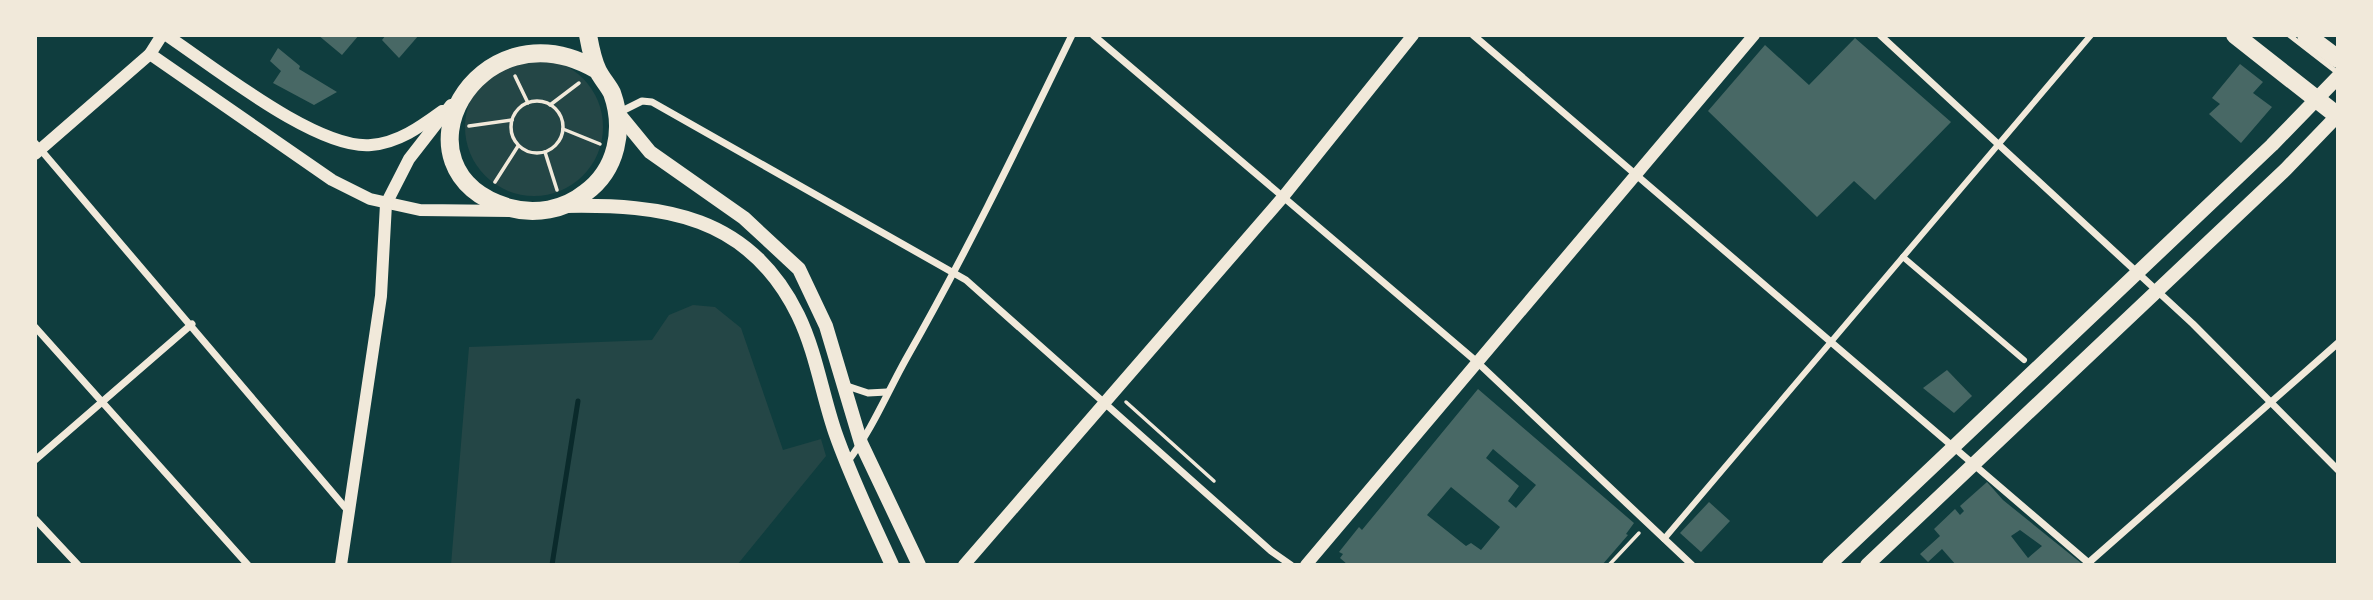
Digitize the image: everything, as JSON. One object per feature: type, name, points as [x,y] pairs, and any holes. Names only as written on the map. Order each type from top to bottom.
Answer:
[{"type":"main road","points":[[588,35],[597,70]]},
{"type":"main road","points":[[1867,565],[2286,169],[2338,115],[2320,96],[2235,35]]},
{"type":"main road","points":[[2306,35],[2338,60]]},
{"type":"main road","points":[[471,70],[501,48],[527,42],[553,44],[577,53],[597,70],[611,90],[618,113],[616,149],[604,174],[586,193],[562,206]]},
{"type":"main road","points":[[483,52],[452,105],[449,129],[459,167],[485,197],[520,211],[541,211],[562,206],[646,207],[671,212],[714,228],[758,260],[773,275],[799,317],[846,463],[892,565]]},
{"type":"main road","points":[[1829,565],[2320,96],[2338,75]]},
{"type":"main road","points":[[618,113],[650,152],[744,218],[799,269],[823,316],[861,443],[919,565]]},
{"type":"street","points":[[349,512],[192,324],[37,149],[150,54],[164,35],[307,129],[349,145],[389,142],[410,133],[452,105]]},
{"type":"street","points":[[846,463],[861,443],[955,273],[1072,35]]},
{"type":"street","points":[[1093,35],[1477,362],[1692,565]]},
{"type":"street","points":[[964,565],[1283,197],[1413,35]]},
{"type":"street","points":[[1473,35],[2089,564],[2338,343]]},
{"type":"street","points":[[1306,565],[1754,35]]},
{"type":"street","points":[[1880,35],[2137,272],[2338,470]]},
{"type":"street","points":[[1664,539],[2091,35]]},
{"type":"street","points":[[150,54],[331,180],[386,204],[421,210],[520,211]]},
{"type":"street","points":[[618,113],[642,100],[652,102],[955,273],[1291,565]]},
{"type":"street","points":[[341,565],[382,296],[386,204],[409,159],[452,105]]},
{"type":"street","points":[[1903,257],[2024,360]]},
{"type":"street","points":[[35,460],[192,324]]},
{"type":"street","points":[[35,327],[248,565]]},
{"type":"street","points":[[842,384],[868,393],[887,392]]},
{"type":"street","points":[[35,519],[78,565]]},
{"type":"lane","points":[[2246,35],[2320,96],[2338,105]]},
{"type":"lane","points":[[2289,35],[2338,75]]},
{"type":"path","points":[[550,105],[597,70]]},
{"type":"path","points":[[539,101],[550,105],[560,115],[563,129],[554,147],[536,153],[518,146],[510,129],[518,110],[528,103],[539,101]]},
{"type":"path","points":[[449,129],[512,120]]},
{"type":"path","points":[[563,129],[616,149]]},
{"type":"path","points":[[485,197],[518,146]]},
{"type":"path","points":[[545,152],[562,206]]},
{"type":"path","points":[[1114,391],[1223,489]]},
{"type":"path","points":[[1609,565],[1648,523]]},
{"type":"shaded area","points":[[534,58],[560,63],[583,78],[598,101],[603,127],[598,153],[583,176],[560,191],[534,196],[508,191],[485,176],[470,153],[465,127],[470,101],[485,78],[508,63]]},
{"type":"shaded area","points":[[693,305],[715,307],[741,328],[783,450],[821,439],[826,456],[737,565],[451,565],[469,347],[652,340],[669,315]]},
{"type":"building","points":[[318,35],[359,35],[342,55]]},
{"type":"building","points":[[386,35],[419,35],[399,58],[382,40]]},
{"type":"building","points":[[1855,38],[1951,122],[1875,200],[1854,181],[1817,217],[1708,111],[1765,45],[1809,85]]},
{"type":"building","points":[[278,48],[300,66],[299,69],[337,92],[314,105],[273,83],[281,71],[270,61]]},
{"type":"building","points":[[2240,64],[2263,82],[2253,93],[2272,107],[2241,143],[2209,114],[2220,104],[2212,98]]},
{"type":"building","points":[[1947,370],[1972,396],[1954,413],[1923,388]]},
{"type":"building","points":[[1478,389],[1634,523],[1626,534],[1628,535],[1602,565],[1348,565],[1340,558],[1343,554],[1339,552],[1359,527],[1362,530]],"holes":[[[1493,449],[1536,485],[1516,508],[1508,501],[1519,486],[1486,458]],[[1451,487],[1500,527],[1481,550],[1471,543],[1466,546],[1427,515]]]},
{"type":"building","points":[[1987,482],[2003,500],[2081,563],[1956,565],[1942,549],[1928,562],[1920,554],[1940,536],[1934,529],[1955,509],[1960,515],[1964,511],[1960,506]],"holes":[[[2020,530],[2042,546],[2028,558],[2011,536]]]},
{"type":"building","points":[[1709,502],[1730,521],[1701,552],[1680,533]]},
{"type":"waterway","points":[[552,565],[578,401]]}]
